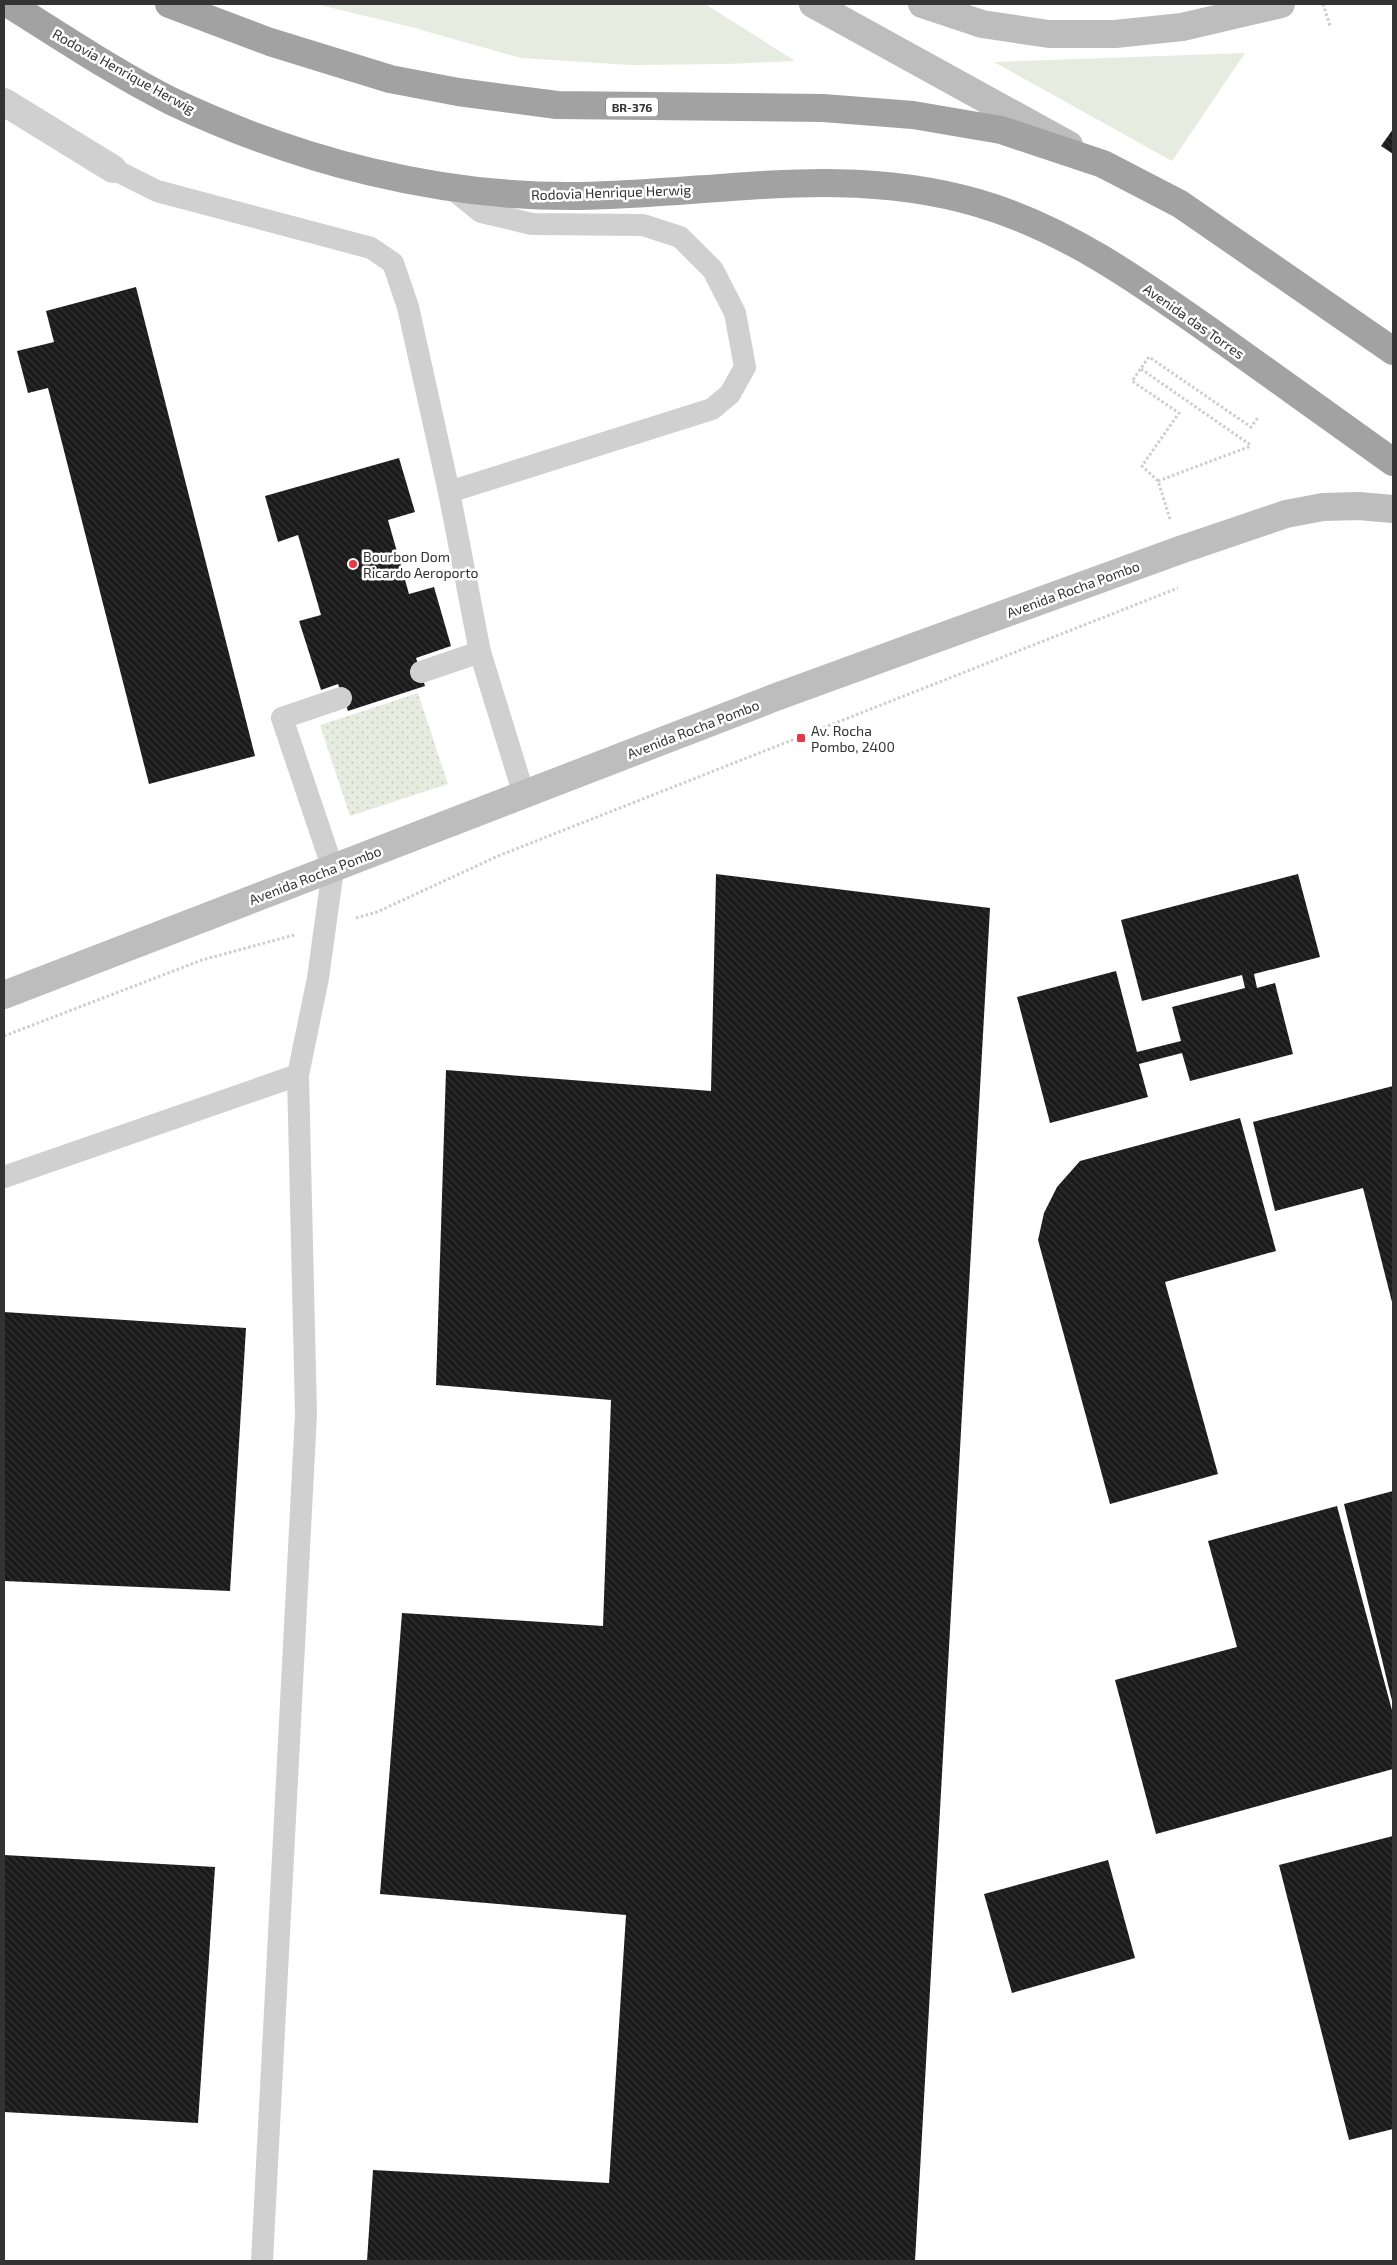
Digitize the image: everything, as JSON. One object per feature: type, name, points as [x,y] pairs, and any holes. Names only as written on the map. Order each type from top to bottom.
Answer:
[{"type":"highway","name":"Rodovia Henrique Herwig","points":[[9,4],[88,53],[168,99],[239,131],[314,157],[391,176],[522,195],[582,196],[808,182],[867,183],[927,190],[981,204]]},
{"type":"highway","name":"BR-376","points":[[169,4],[270,42],[380,76],[458,92],[557,105],[824,108],[913,115],[1001,130],[1103,164]]},
{"type":"highway","points":[[1103,164],[1180,204],[1393,351]]},
{"type":"highway","name":"Avenida das Torres","points":[[981,204],[1034,224],[1088,251],[1143,284],[1393,462]]},
{"type":"main road","points":[[813,4],[1103,164]]},
{"type":"main road","points":[[922,4],[982,24],[1059,34],[1115,34],[1182,27],[1281,4]]},
{"type":"main road","name":"Avenida Rocha Pombo","points":[[4,996],[785,694],[1180,550],[1286,514],[1323,507],[1359,506],[1393,509]]},
{"type":"street","points":[[4,102],[113,169]]},
{"type":"lane","points":[[113,169],[158,191],[371,248],[392,263],[408,307],[449,492],[480,652],[524,795]]},
{"type":"lane","points":[[449,492],[712,409],[730,394],[745,367],[735,313],[714,270],[680,237],[643,225],[532,224],[481,212],[450,186]]},
{"type":"lane","points":[[421,672],[480,652]]},
{"type":"lane","points":[[262,2261],[306,1414],[298,1075],[318,978],[333,869],[282,718],[341,698]]},
{"type":"lane","points":[[4,1177],[298,1075]]},
{"type":"path","points":[[1323,4],[1330,26]]},
{"type":"path","points":[[1166,506],[1158,481],[1142,466],[1179,413],[1132,381],[1149,357],[1251,427],[1259,416]]},
{"type":"path","points":[[1141,369],[1252,446],[1158,481]]},
{"type":"path","points":[[377,912],[498,856],[1181,587]]},
{"type":"path","points":[[4,1036],[202,960],[273,941]]},
{"type":"shaded area","points":[[316,4],[705,4],[795,61],[631,65],[521,58],[411,27]]},
{"type":"shaded area","points":[[1245,53],[1172,161],[994,62]]},
{"type":"shaded area","points":[[418,693],[448,784],[350,816],[320,725]]},
{"type":"building","points":[[1393,129],[1393,154],[1381,146]]},
{"type":"building","points":[[136,287],[255,756],[149,784],[48,388],[28,393],[17,351],[54,342],[46,311]]},
{"type":"building","name":"Bourbon Dom Ricardo Aeroporto","points":[[399,458],[415,512],[388,520],[409,594],[434,587],[451,646],[416,658],[425,686],[348,711],[338,684],[321,690],[299,621],[321,615],[298,535],[278,542],[265,496]]},
{"type":"building","points":[[716,874],[990,908],[915,2261],[367,2261],[373,2170],[609,2183],[626,1915],[380,1894],[402,1613],[603,1626],[611,1400],[436,1385],[446,1070],[711,1091]]},
{"type":"building","points":[[1298,874],[1320,957],[1254,974],[1257,988],[1275,983],[1293,1054],[1190,1081],[1182,1053],[1139,1064],[1148,1097],[1050,1123],[1017,997],[1116,971],[1137,1052],[1181,1041],[1172,1007],[1245,988],[1242,975],[1142,1001],[1121,920]]},
{"type":"building","points":[[1393,1086],[1393,1306],[1363,1188],[1275,1211],[1253,1122]]},
{"type":"building","points":[[1240,1118],[1276,1251],[1165,1282],[1218,1474],[1110,1504],[1038,1240],[1044,1213],[1057,1187],[1080,1161]]},
{"type":"building","points":[[4,1312],[246,1328],[230,1591],[4,1581]]},
{"type":"building","points":[[1393,1491],[1393,1705],[1344,1504]]},
{"type":"building","points":[[1337,1506],[1393,1714],[1393,1769],[1156,1834],[1115,1680],[1237,1647],[1208,1541]]},
{"type":"building","points":[[1393,1836],[1393,2129],[1349,2140],[1279,1865]]},
{"type":"building","points":[[4,1855],[215,1867],[198,2123],[4,2112]]},
{"type":"building","points":[[1108,1860],[1135,1958],[1012,1993],[984,1894]]},
{"type":"place","name":"Bourbon Dom Ricardo Aeroporto","points":[[353,564]]},
{"type":"place","name":"Av. Rocha Pombo, 2400","points":[[801,738]]}]
